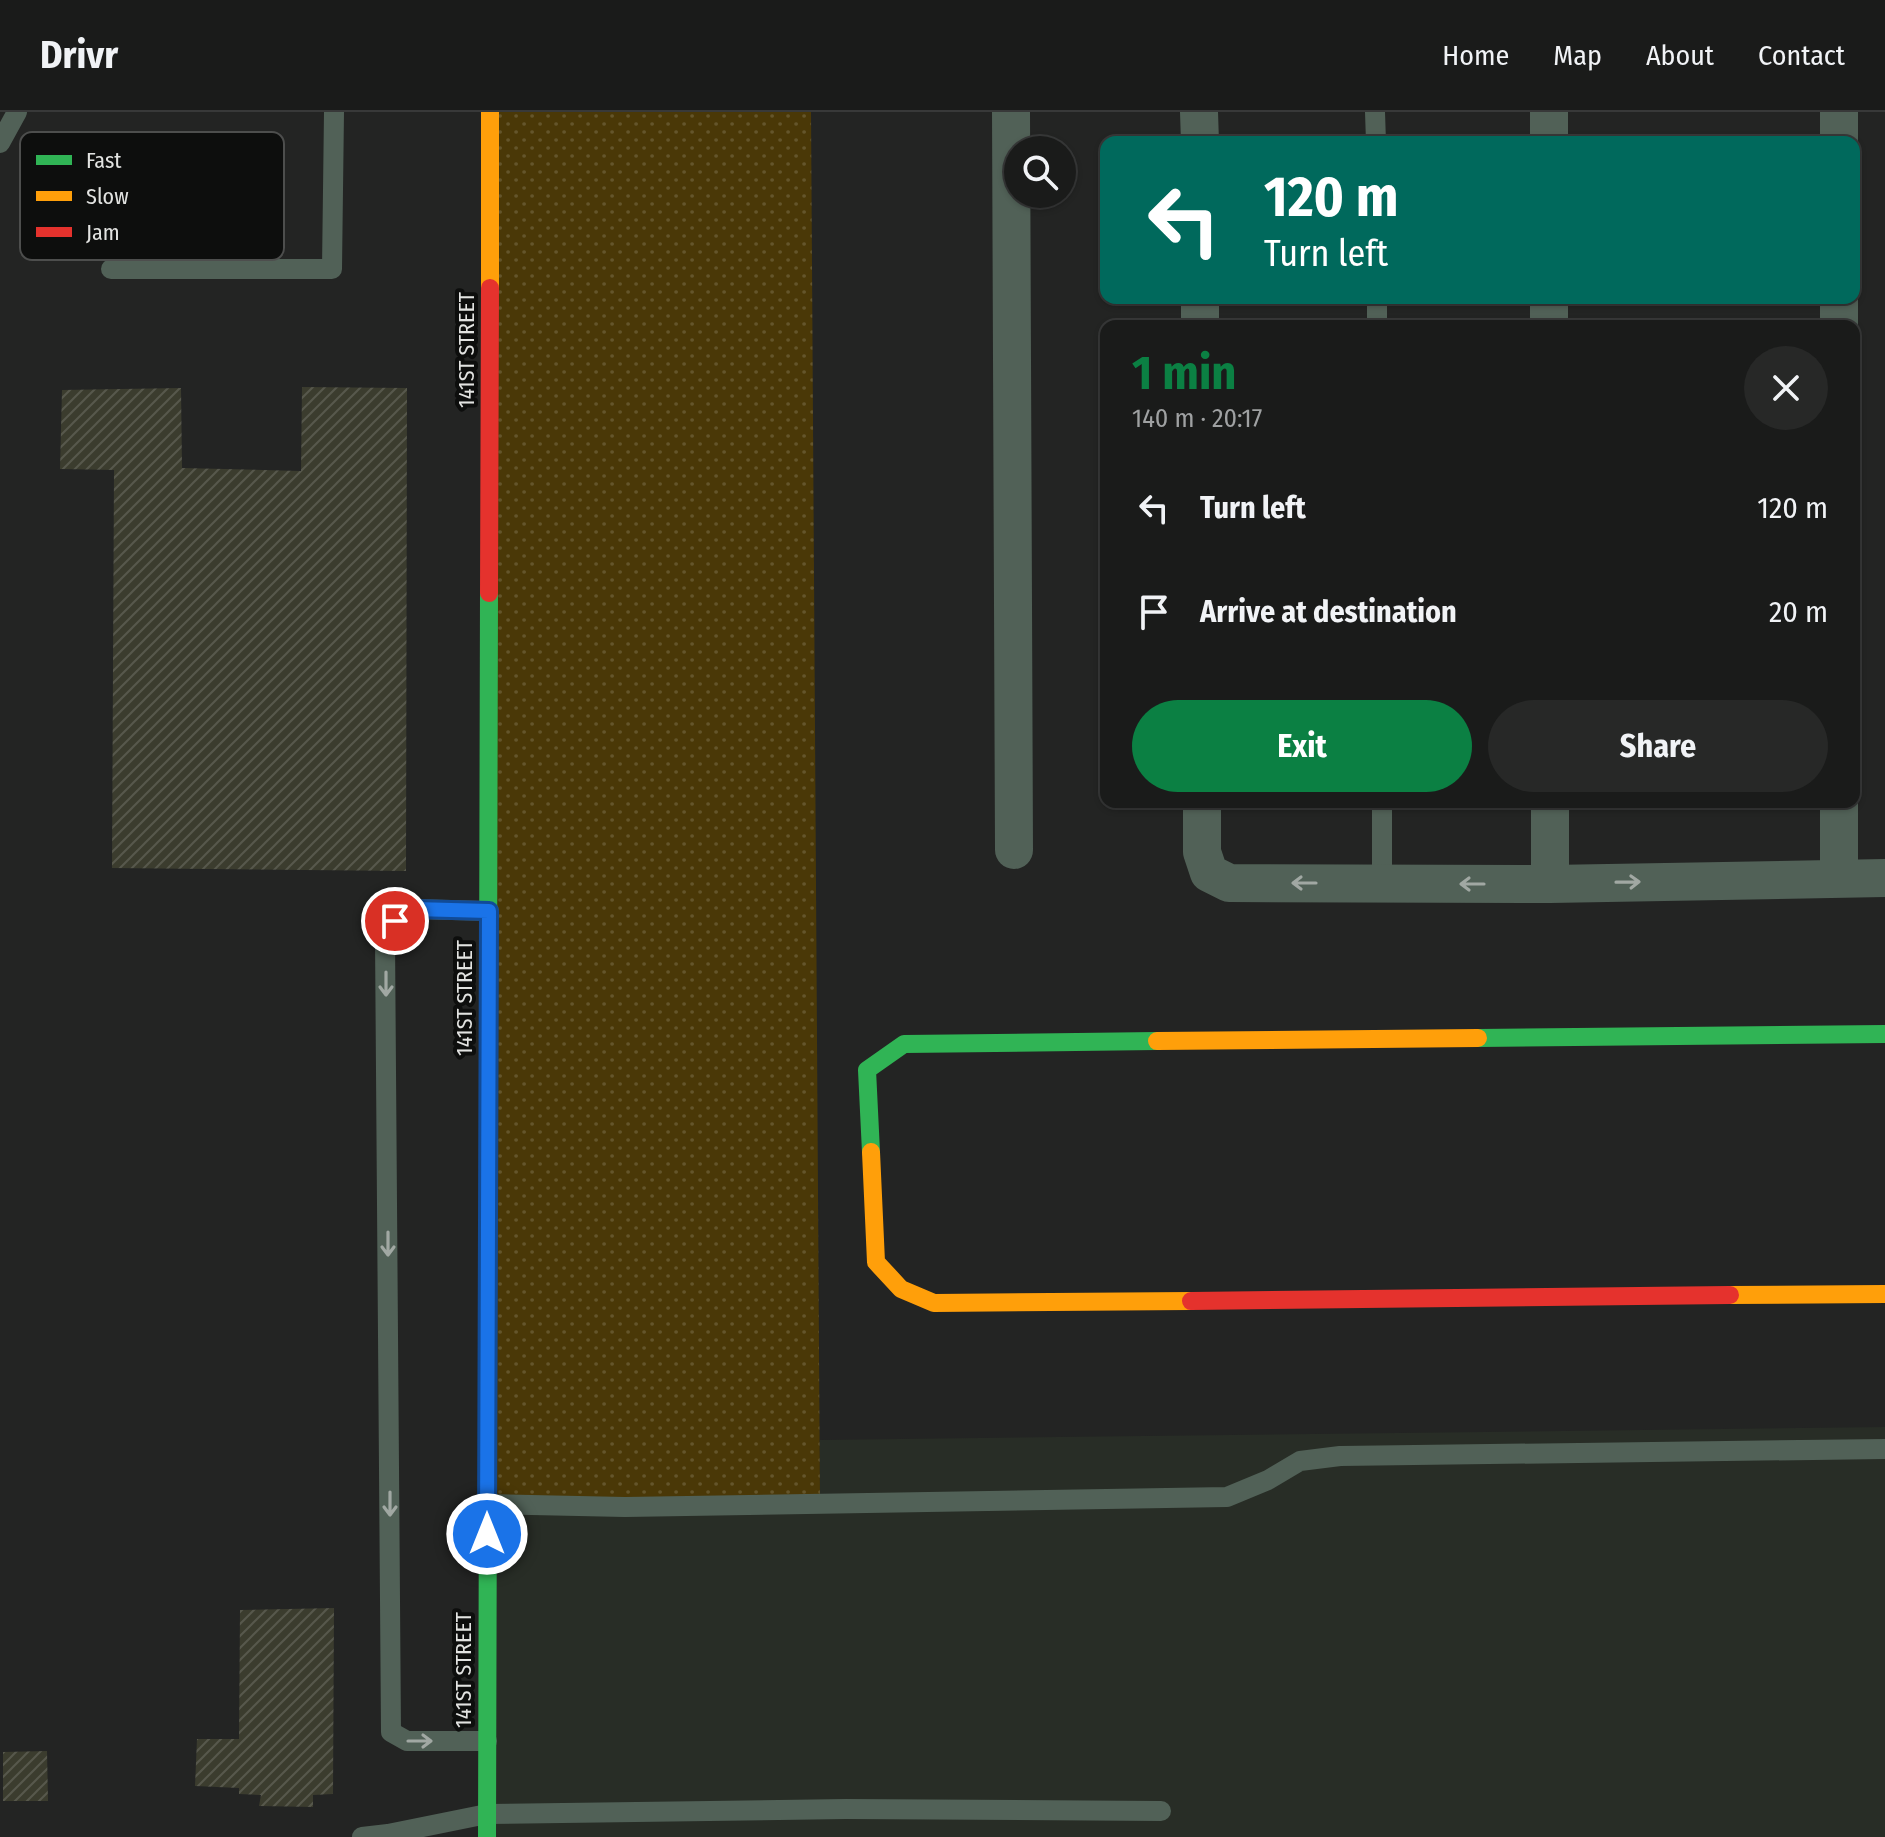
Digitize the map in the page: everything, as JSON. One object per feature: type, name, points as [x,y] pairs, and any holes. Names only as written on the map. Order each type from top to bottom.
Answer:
[{"type":"street","name":"141ST STREET","points":[[487,1837],[490,112]]},
{"type":"street","points":[[1011,112],[1014,850]]},
{"type":"street","points":[[1199,112],[1200,136]]},
{"type":"street","points":[[1549,112],[1549,136]]},
{"type":"street","points":[[1839,112],[1839,136]]},
{"type":"street","points":[[1202,808],[1202,852],[1205,862],[1209,873],[1229,883],[1550,884],[1885,878]]},
{"type":"street","points":[[1550,808],[1550,884]]},
{"type":"street","points":[[1839,808],[1839,879]]},
{"type":"street","points":[[1885,1034],[904,1044],[867,1070],[876,1262],[901,1289],[934,1303],[1885,1294]]},
{"type":"lane","points":[[0,143],[17,112]]},
{"type":"lane","points":[[111,269],[332,269],[334,112]]},
{"type":"lane","points":[[1375,112],[1376,136]]},
{"type":"lane","points":[[1382,808],[1382,884]]},
{"type":"lane","points":[[487,1741],[407,1741],[391,1732],[385,939],[395,921],[414,909],[489,911]]},
{"type":"lane","points":[[488,1504],[625,1507],[1227,1497],[1268,1480],[1300,1461],[1340,1456],[1885,1449]]},
{"type":"lane","points":[[362,1837],[487,1814],[846,1809],[1161,1811]]},
{"type":"shaded area","points":[[490,112],[811,112],[820,1504],[488,1504]]},
{"type":"shaded area","points":[[1885,1427],[1885,1837],[488,1837],[488,1504],[820,1504],[820,1440]]},
{"type":"building","points":[[302,387],[407,388],[406,871],[112,868],[114,470],[60,469],[62,390],[181,388],[182,468],[301,471]]},
{"type":"building","points":[[334,1608],[333,1794],[313,1795],[313,1807],[259,1806],[261,1795],[239,1794],[239,1788],[195,1786],[197,1739],[239,1739],[240,1610]]},
{"type":"building","points":[[47,1751],[48,1801],[3,1801],[3,1752]]},
{"type":"traffic: fast","points":[[488,991],[489,593]]},
{"type":"traffic: fast","points":[[1478,1038],[1885,1034]]},
{"type":"traffic: fast","points":[[871,1152],[867,1070],[904,1044],[1157,1041]]},
{"type":"traffic: fast","points":[[487,1837],[488,1462]]},
{"type":"traffic: slow","points":[[490,112],[490,288]]},
{"type":"traffic: slow","points":[[488,991],[488,1462]]},
{"type":"traffic: slow","points":[[1157,1041],[1478,1038]]},
{"type":"traffic: slow","points":[[871,1152],[876,1262],[901,1289],[934,1303],[1191,1301]]},
{"type":"traffic: slow","points":[[1730,1295],[1885,1294]]},
{"type":"traffic: jam","points":[[489,593],[490,288]]},
{"type":"traffic: jam","points":[[1191,1301],[1730,1295]]},
{"type":"route","points":[[395,921],[414,909],[489,911],[487,1534]]}]
